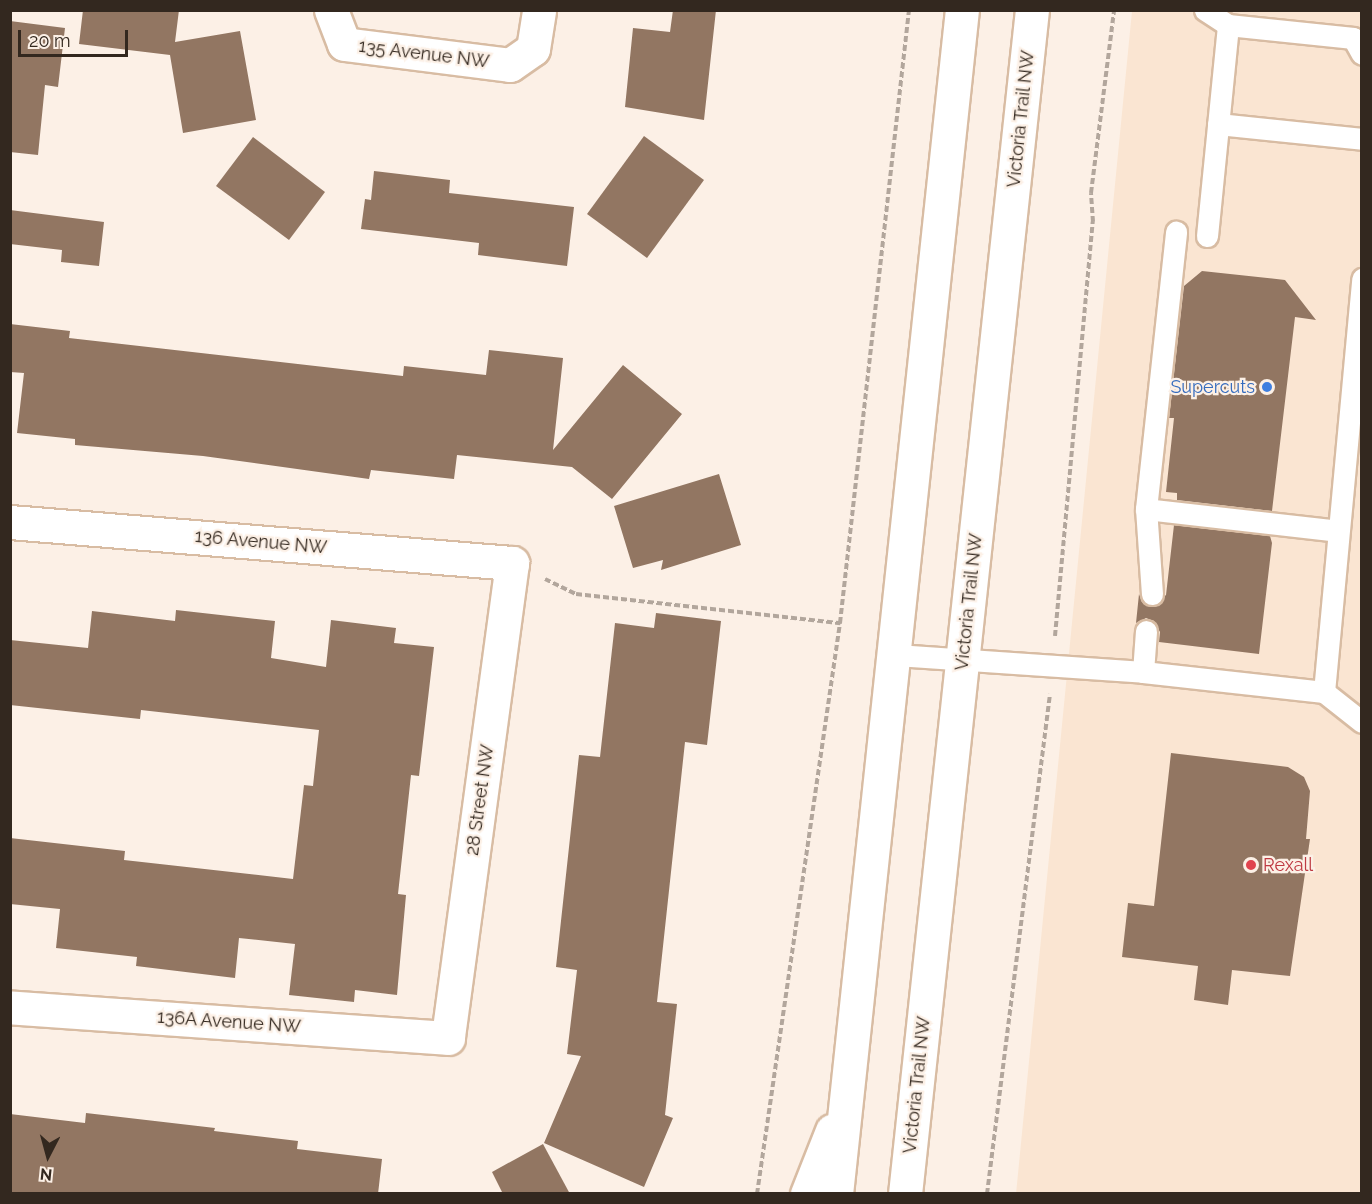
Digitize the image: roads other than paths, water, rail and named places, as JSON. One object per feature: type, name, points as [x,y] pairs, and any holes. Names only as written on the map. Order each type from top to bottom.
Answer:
[{"type":"main road","name":"135 Avenue NW","points":[[331,10],[344,44],[510,65],[533,49],[539,10]]},
{"type":"main road","points":[[836,1194],[896,655],[962,10]]},
{"type":"main road","name":"Victoria Trail NW","points":[[905,1194],[1032,10]]},
{"type":"main road","name":"136 Avenue NW","points":[[10,522],[512,563]]},
{"type":"main road","name":"28 Street NW","points":[[448,1038],[512,563]]},
{"type":"main road","name":"136A Avenue NW","points":[[10,1006],[448,1038]]},
{"type":"main road","points":[[807,1194],[846,1096]]},
{"type":"lane","points":[[1205,10],[1228,25],[1353,38],[1362,54]]},
{"type":"lane","points":[[1207,236],[1228,25]]},
{"type":"lane","points":[[1218,124],[1362,139]]},
{"type":"lane","points":[[1152,594],[1146,509],[1176,232]]},
{"type":"lane","points":[[1324,692],[1362,279]]},
{"type":"lane","points":[[1146,509],[1338,531]]},
{"type":"lane","points":[[1143,672],[1146,631]]},
{"type":"lane","points":[[896,655],[1143,672],[1324,692],[1362,722]]},
{"type":"place","name":"Supercuts","points":[[1267,387]]},
{"type":"place","name":"Rexall","points":[[1251,865]]}]
